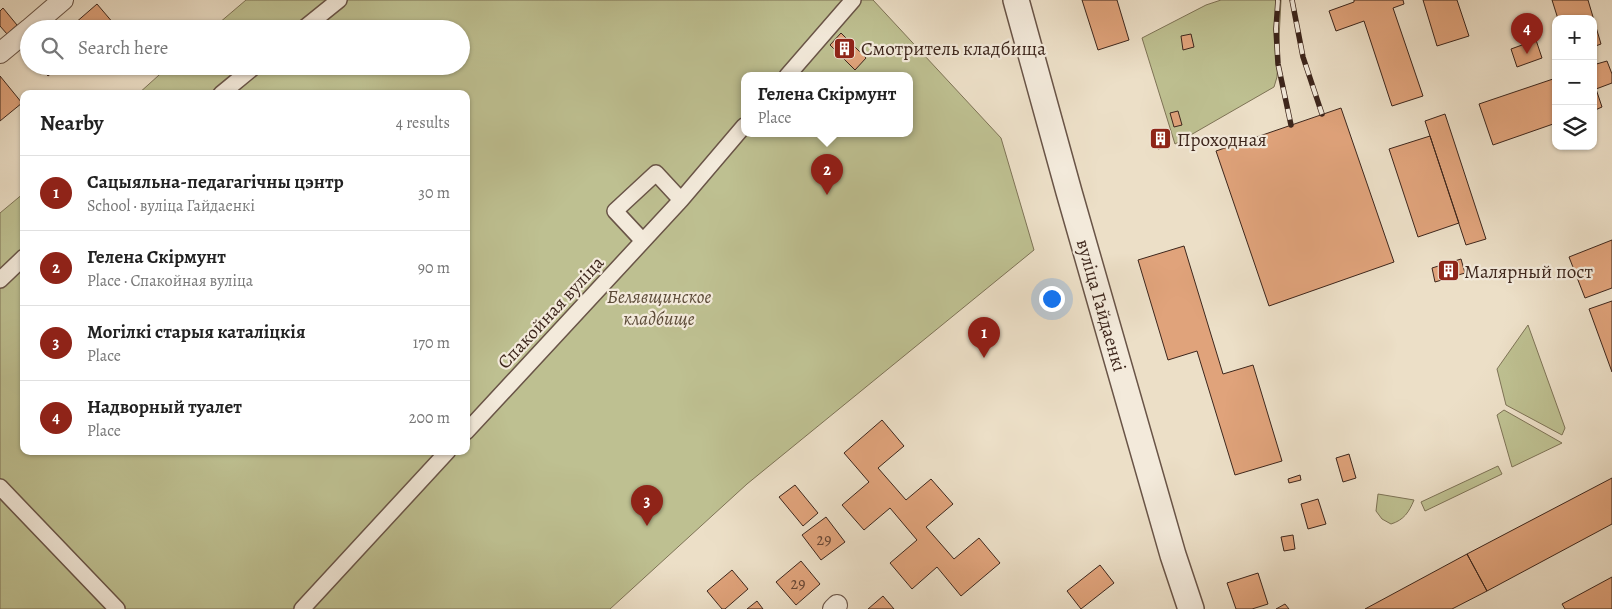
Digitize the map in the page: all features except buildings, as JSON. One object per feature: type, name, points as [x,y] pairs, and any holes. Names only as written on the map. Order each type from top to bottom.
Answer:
[{"type":"street","points":[[40,20],[63,0]]},
{"type":"street","points":[[313,20],[339,0]]},
{"type":"street","points":[[791,72],[853,0]]},
{"type":"street","name":"вуліца Гайдаенкі","points":[[1016,0],[1069,192],[1191,609]]},
{"type":"street","points":[[0,53],[20,36]]},
{"type":"street","points":[[226,90],[244,75]]},
{"type":"street","name":"Спакойная вуліца","points":[[470,428],[681,200],[741,130]]},
{"type":"street","points":[[643,241],[615,211],[656,173],[681,200]]},
{"type":"street","points":[[0,280],[20,261]]},
{"type":"street","points":[[302,609],[444,455]]},
{"type":"street","points":[[0,487],[117,609]]},
{"type":"green space","name":"Белявщинское кладбище","points":[[246,0],[873,0],[1001,138],[1034,250],[747,484],[610,609],[0,609],[0,213],[20,196],[20,455],[470,455],[470,90],[142,90],[159,75],[470,75],[470,20],[223,20]]},
{"type":"green space","points":[[1221,0],[1281,0],[1277,77],[1274,87],[1175,144],[1142,38],[1206,5]]},
{"type":"green space","points":[[1528,325],[1565,428],[1562,435],[1506,405],[1497,369]]},
{"type":"green space","points":[[1504,410],[1562,443],[1512,467],[1497,415]]},
{"type":"green space","points":[[1498,466],[1502,474],[1425,511],[1421,502]]},
{"type":"green space","points":[[1378,494],[1414,500],[1406,515],[1391,524],[1382,519],[1376,511]]},
{"type":"railway","points":[[1278,0],[1276,29],[1278,64],[1291,125]]},
{"type":"railway","points":[[1292,0],[1303,57],[1322,114]]},
{"type":"place","name":"Смотритель кладбища","points":[[845,48]]},
{"type":"place","name":"Надворный туалет","points":[[1527,54]]},
{"type":"place","name":"Проходная","points":[[1161,139]]},
{"type":"place","name":"Гелена Скірмунт","points":[[827,195]]},
{"type":"place","name":"Малярный пост","points":[[1448,271]]},
{"type":"place","name":"Сацыяльна-педагагічны цэнтр","points":[[984,358]]},
{"type":"place","name":"Могілкі старыя каталіцкія","points":[[647,526]]}]
